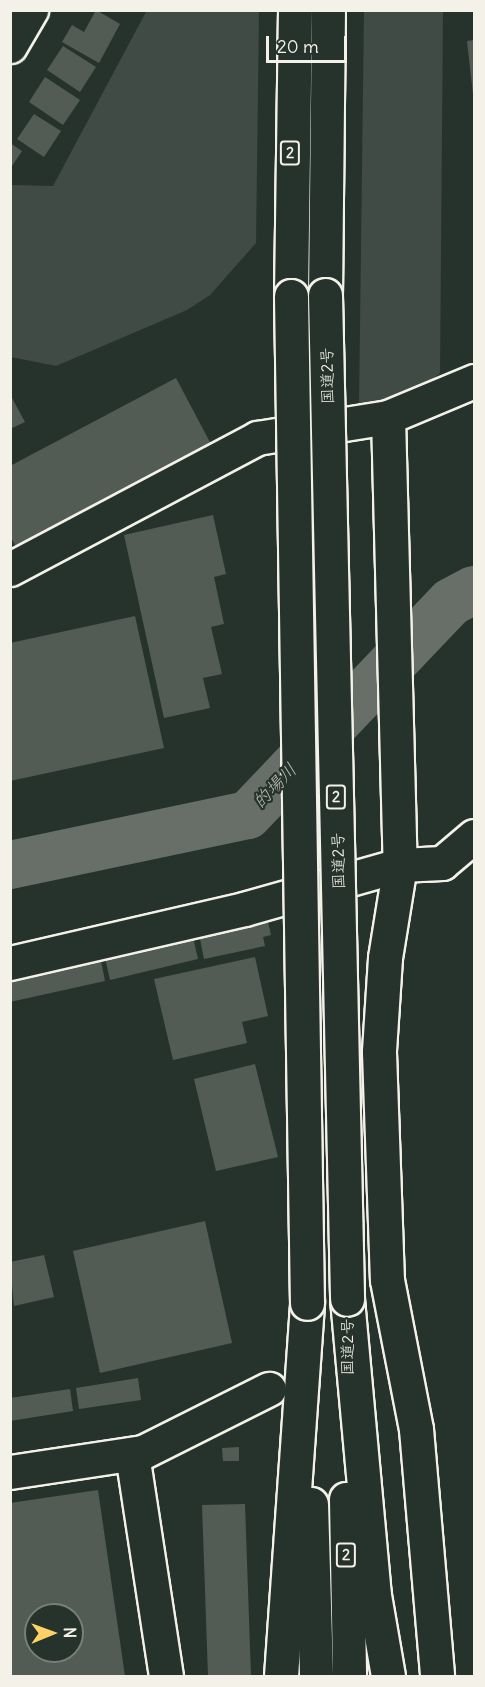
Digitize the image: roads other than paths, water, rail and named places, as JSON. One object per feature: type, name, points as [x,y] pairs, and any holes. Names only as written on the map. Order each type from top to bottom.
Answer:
[{"type":"main road","points":[[10,46],[31,10]]},
{"type":"main road","name":"2","points":[[295,10],[291,296],[307,1303],[304,1436],[316,1677]]},
{"type":"main road","name":"国道2号","points":[[328,10],[325,295],[347,1299],[353,1434]]},
{"type":"main road","points":[[10,569],[257,438],[388,417],[474,381]]},
{"type":"main road","points":[[388,417],[400,865],[385,958],[379,1052],[387,1280],[416,1429],[437,1677]]},
{"type":"main road","points":[[10,963],[244,909],[400,865],[442,862],[474,836]]},
{"type":"main road","points":[[10,1472],[132,1454],[269,1389]]},
{"type":"main road","points":[[353,1434],[388,1677]]},
{"type":"main road","name":"2","points":[[349,1677],[353,1434]]},
{"type":"main road","points":[[281,1677],[304,1436]]},
{"type":"main road","points":[[132,1454],[166,1677]]},
{"type":"waterway","name":"的場川","points":[[10,865],[248,815],[451,602],[474,590]]}]
